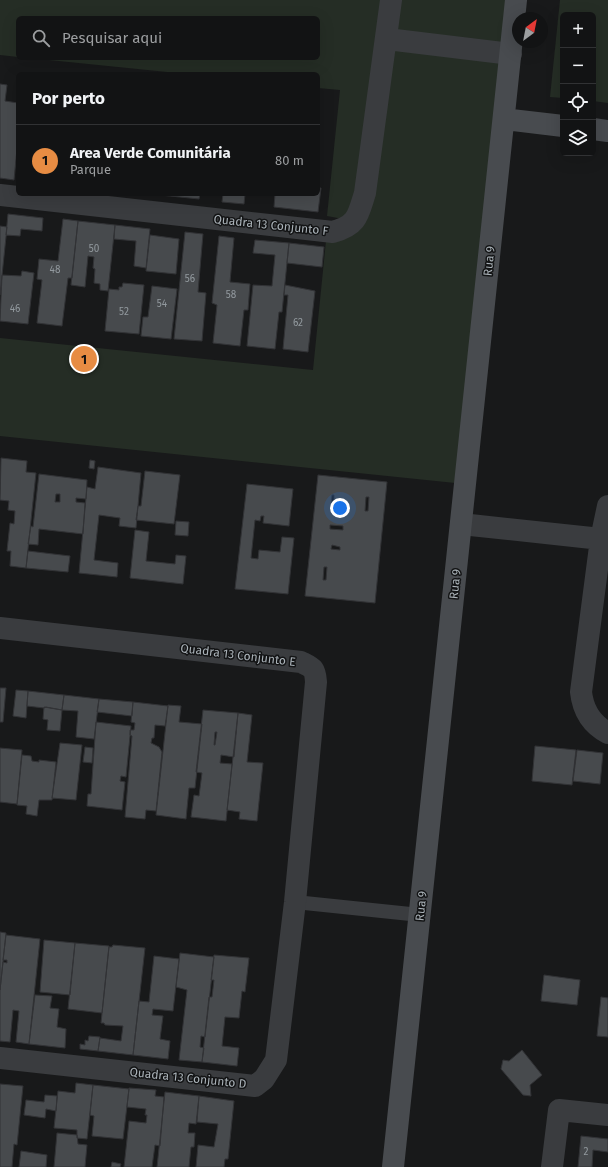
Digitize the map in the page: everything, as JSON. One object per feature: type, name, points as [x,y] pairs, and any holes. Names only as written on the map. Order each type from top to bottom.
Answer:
[{"type":"street","name":"Quadra 13 Conjunto F","points":[[0,195],[333,232],[342,230],[355,221],[365,193],[387,39],[391,0]]},
{"type":"street","name":"Rua 9","points":[[393,1167],[516,0]]},
{"type":"street","points":[[387,39],[511,54]]},
{"type":"street","points":[[504,119],[560,126]]},
{"type":"street","points":[[596,129],[608,131]]},
{"type":"street","points":[[608,506],[601,540],[581,692],[583,706],[591,719],[601,729],[608,733]]},
{"type":"street","points":[[461,524],[601,540]]},
{"type":"street","name":"Quadra 13 Conjunto E","points":[[0,628],[301,662],[311,667],[315,672],[316,682],[294,902]]},
{"type":"street","name":"Quadra 13 Conjunto D","points":[[0,1058],[255,1086],[264,1079],[276,1060],[294,902]]},
{"type":"street","points":[[552,1167],[559,1110],[608,1115]]},
{"type":"lane","points":[[294,902],[420,915]]},
{"type":"shaded area","points":[[0,0],[516,0],[515,12],[512,12],[512,38],[465,484],[0,436],[0,338],[313,370],[327,231],[354,221],[327,216],[340,90],[320,88],[320,72],[167,72],[49,60],[320,60],[320,16],[16,16],[16,57],[0,55]]},
{"type":"shaded area","points":[[560,0],[608,0],[608,103],[596,101],[596,12],[560,12],[560,98],[550,97]]},
{"type":"building","points":[[0,84],[7,85],[5,101],[16,103],[16,159],[14,180],[0,178]]},
{"type":"building","points":[[170,196],[200,196],[199,199]]},
{"type":"building","points":[[223,196],[245,196],[244,204],[222,202]]},
{"type":"building","points":[[275,196],[320,196],[318,212],[274,207]]},
{"type":"building","points":[[8,214],[43,218],[42,231],[21,229],[20,236],[6,235]]},
{"type":"building","points":[[63,219],[78,221],[72,278],[68,278],[62,326],[37,323],[42,280],[37,279],[39,259],[58,261]]},
{"type":"building","points":[[78,221],[115,225],[108,291],[100,290],[100,284],[94,283],[94,257],[88,256],[85,287],[71,285]]},
{"type":"building","points":[[115,225],[150,229],[146,268],[134,266],[136,241],[114,239]]},
{"type":"building","points":[[0,226],[7,227],[0,295]]},
{"type":"building","points":[[185,232],[203,234],[198,292],[206,293],[202,341],[174,339]]},
{"type":"building","points":[[150,235],[179,239],[176,274],[146,271]]},
{"type":"building","points":[[219,236],[234,238],[230,282],[250,284],[248,310],[244,310],[240,346],[213,343],[217,305],[212,303]]},
{"type":"building","points":[[255,240],[289,243],[282,312],[279,312],[275,349],[247,346],[253,285],[272,286],[275,255],[253,253]]},
{"type":"building","points":[[289,243],[324,247],[322,267],[287,263]]},
{"type":"building","points":[[22,271],[34,273],[28,324],[0,321],[2,275],[21,276]]},
{"type":"building","points":[[123,283],[144,285],[139,334],[105,331],[109,289],[119,290],[119,287],[122,287]]},
{"type":"building","points":[[285,285],[315,291],[308,352],[283,349],[288,295],[284,295]]},
{"type":"building","points":[[152,286],[177,289],[171,339],[141,336],[143,317],[148,317]]},
{"type":"building","points":[[1,458],[27,461],[26,472],[36,473],[26,568],[10,566],[11,551],[7,551],[10,523],[14,524],[15,511],[8,510],[9,501],[0,500]]},
{"type":"building","points":[[90,460],[95,461],[94,469],[89,468]]},
{"type":"building","points":[[98,467],[141,473],[136,528],[119,526],[120,518],[99,515],[94,560],[118,563],[117,577],[79,573],[87,487],[95,489]]},
{"type":"building","points":[[145,471],[180,475],[174,524],[136,520],[138,506],[141,506]]},
{"type":"building","points":[[39,474],[87,480],[86,499],[76,498],[76,502],[85,503],[83,534],[39,529],[38,545],[28,544],[31,526],[33,527]],"holes":[[[56,494],[60,494],[60,502],[55,502]]]},
{"type":"building","points":[[318,475],[387,482],[375,603],[305,596]],"holes":[[[332,495],[334,495],[334,507],[331,507]],[[366,497],[369,497],[368,511],[365,511]],[[330,525],[343,526],[343,530],[330,529]],[[332,545],[340,547],[340,550],[331,549]],[[324,567],[327,567],[326,580],[323,580]]]},
{"type":"building","points":[[247,484],[293,489],[289,526],[263,523],[264,516],[261,516],[260,521],[255,520],[251,558],[258,559],[259,550],[280,552],[282,537],[294,538],[288,594],[235,589]]},
{"type":"building","points":[[176,521],[189,522],[188,536],[175,535]]},
{"type":"building","points":[[135,530],[149,532],[146,561],[175,564],[176,555],[186,556],[183,584],[130,578]]},
{"type":"building","points":[[28,551],[70,556],[68,572],[26,568]]},
{"type":"building","points":[[0,688],[6,688],[3,722],[0,722]]},
{"type":"building","points":[[16,690],[28,691],[26,718],[13,716]]},
{"type":"building","points":[[28,691],[64,695],[62,710],[27,706]]},
{"type":"building","points":[[64,695],[99,699],[94,739],[76,737],[78,711],[62,710]]},
{"type":"building","points":[[99,699],[133,702],[132,716],[97,712]]},
{"type":"building","points":[[133,702],[168,706],[165,726],[155,725],[154,738],[152,738],[151,743],[159,747],[162,752],[156,811],[146,810],[145,819],[125,817],[132,736],[130,735],[130,730],[134,730],[135,723],[131,722]]},
{"type":"building","points":[[168,705],[181,706],[179,722],[202,724],[195,788],[189,788],[186,819],[156,815]]},
{"type":"building","points":[[44,707],[62,710],[60,731],[47,730],[48,720],[43,719]]},
{"type":"building","points":[[203,710],[238,713],[234,757],[221,755],[220,763],[232,764],[226,821],[191,817],[194,795],[199,796],[202,773],[196,772]],"holes":[[[215,732],[217,732],[215,745],[214,745]]]},
{"type":"building","points":[[238,713],[252,715],[247,762],[263,763],[257,821],[239,819],[240,812],[227,810]]},
{"type":"building","points":[[96,722],[131,726],[126,777],[121,776],[120,781],[125,782],[122,810],[87,806],[88,794],[91,794]]},
{"type":"building","points":[[60,743],[82,745],[76,800],[52,798]]},
{"type":"building","points":[[535,746],[576,750],[572,785],[532,781]]},
{"type":"building","points":[[85,747],[93,748],[92,763],[83,762]]},
{"type":"building","points":[[0,748],[22,750],[17,804],[0,802]]},
{"type":"building","points":[[577,750],[603,753],[600,784],[573,781]]},
{"type":"building","points":[[22,755],[31,756],[32,761],[39,762],[39,760],[56,762],[52,800],[39,800],[37,816],[26,814],[27,806],[17,805]]},
{"type":"building","points":[[0,932],[6,933],[0,990]]},
{"type":"building","points":[[6,935],[40,939],[29,1044],[16,1042],[19,1011],[13,1010],[10,1042],[0,1041],[0,990],[3,962],[7,963],[7,960],[3,960]]},
{"type":"building","points":[[44,940],[75,943],[70,995],[40,992]]},
{"type":"building","points":[[75,943],[109,946],[102,1013],[68,1009]]},
{"type":"building","points":[[113,945],[145,948],[133,1055],[98,1051],[100,1038],[121,1041],[123,1026],[105,1025],[104,1023],[101,1023],[109,947],[112,947]]},
{"type":"building","points":[[180,953],[214,957],[205,1037],[201,1036],[200,1047],[204,1048],[202,1062],[179,1060],[187,990],[176,987]]},
{"type":"building","points":[[214,955],[249,958],[245,992],[242,991],[239,1018],[225,1017],[222,1046],[239,1048],[237,1066],[202,1062],[209,997],[212,997],[214,980],[211,980]]},
{"type":"building","points":[[154,956],[179,959],[173,1011],[153,1009],[152,1015],[163,1016],[160,1039],[170,1041],[168,1059],[133,1055],[139,1001],[149,1002]]},
{"type":"building","points":[[544,975],[580,980],[577,1005],[541,1001]]},
{"type":"building","points":[[35,995],[52,996],[50,1008],[59,1009],[57,1027],[66,1029],[65,1048],[29,1044]]},
{"type":"building","points":[[601,997],[608,998],[608,1037],[597,1036]]},
{"type":"building","points":[[89,1036],[100,1037],[98,1051],[80,1049],[80,1044],[85,1045],[85,1040],[88,1041]]},
{"type":"building","points":[[522,1050],[542,1075],[530,1085],[531,1096],[523,1095],[501,1069],[503,1060],[509,1061]]},
{"type":"building","points":[[76,1083],[93,1085],[87,1139],[77,1138],[77,1130],[54,1128],[58,1091],[75,1093]]},
{"type":"building","points":[[0,1084],[23,1086],[17,1145],[14,1144],[12,1167],[0,1167]]},
{"type":"building","points":[[93,1085],[129,1089],[123,1139],[92,1136],[94,1116],[90,1115]]},
{"type":"building","points":[[129,1088],[156,1090],[155,1096],[164,1097],[160,1146],[155,1145],[152,1167],[124,1167],[129,1121],[146,1123],[147,1115],[145,1115],[146,1109],[127,1107]]},
{"type":"building","points":[[165,1092],[199,1096],[196,1124],[189,1123],[188,1133],[195,1133],[194,1147],[191,1147],[189,1167],[157,1167]]},
{"type":"building","points":[[45,1095],[57,1096],[56,1111],[46,1109],[45,1118],[24,1115],[26,1100],[44,1102]]},
{"type":"building","points":[[199,1096],[234,1101],[228,1159],[225,1159],[224,1167],[196,1167],[198,1145],[214,1147],[218,1124],[197,1122]]},
{"type":"building","points":[[57,1133],[77,1135],[78,1144],[87,1145],[85,1167],[54,1167]]},
{"type":"building","points":[[581,1136],[608,1139],[608,1152],[593,1150],[592,1167],[578,1167]]},
{"type":"building","points":[[21,1151],[47,1155],[46,1167],[19,1167]]},
{"type":"building","points":[[112,1162],[121,1164],[120,1167],[111,1167]]},
{"type":"place","name":"Area Verde Comunitária","points":[[84,359]]}]
